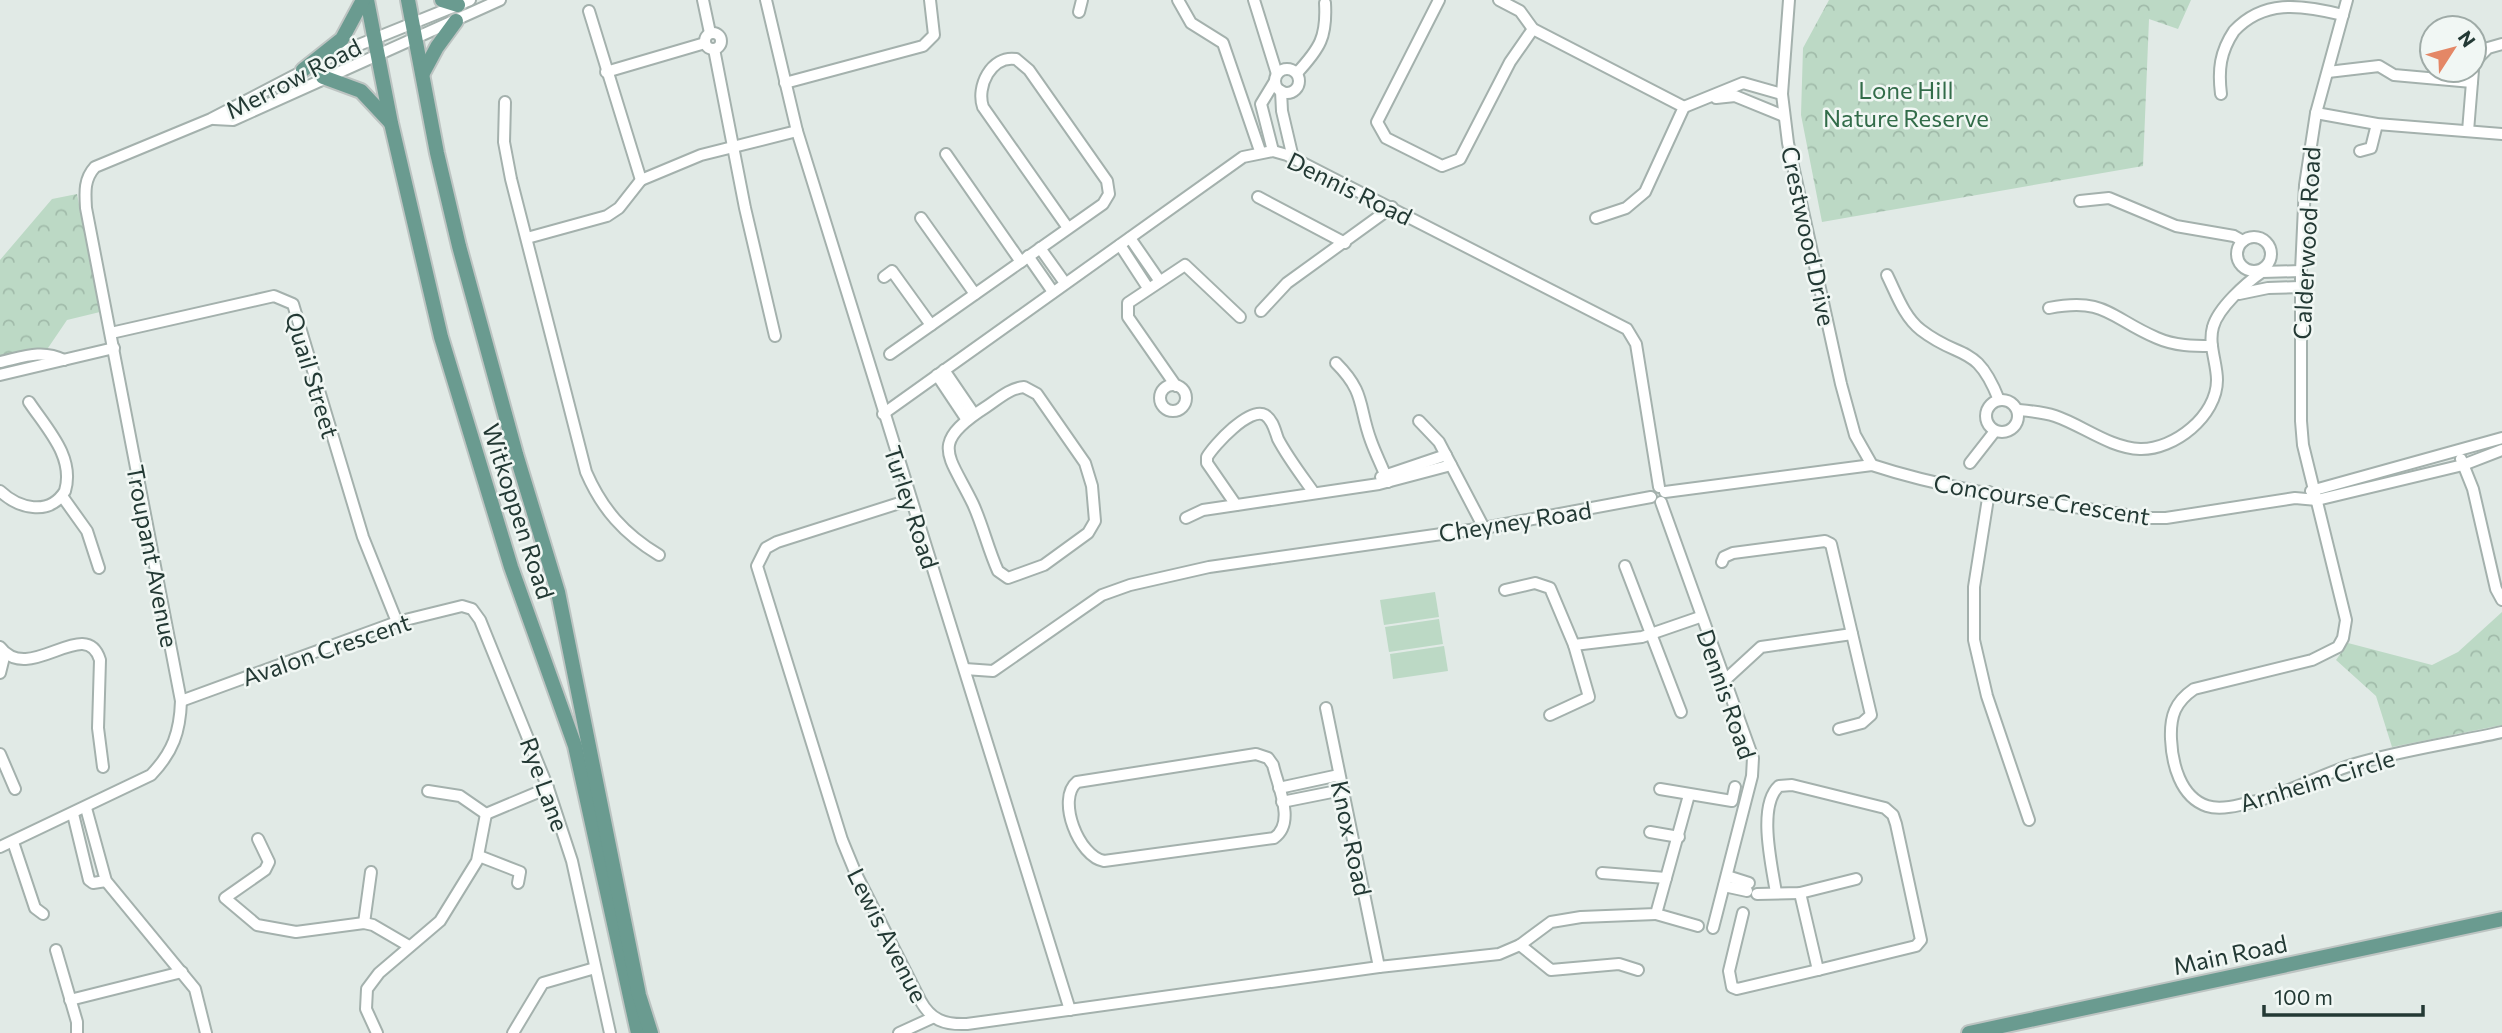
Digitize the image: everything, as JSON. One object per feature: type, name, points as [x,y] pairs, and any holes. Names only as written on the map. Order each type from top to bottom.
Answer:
[{"type":"main road","name":"Witkoppen Road","points":[[365,0],[441,337],[480,469],[575,746],[638,1033]]},
{"type":"main road","points":[[303,70],[342,38],[365,0]]},
{"type":"main road","name":"Witkoppen Road","points":[[408,0],[437,153],[459,246],[516,454],[558,592],[639,995],[651,1033]]},
{"type":"main road","points":[[442,0],[464,2]]},
{"type":"main road","points":[[423,73],[437,47],[456,21]]},
{"type":"main road","points":[[323,77],[360,91],[391,123]]},
{"type":"main road","name":"Main Road","points":[[1969,1033],[2501,919]]},
{"type":"street","name":"Merrow Road","points":[[211,119],[233,120],[323,77],[415,41],[500,0]]},
{"type":"street","points":[[703,0],[744,208],[775,336]]},
{"type":"street","name":"Turley Road","points":[[766,0],[797,131],[909,500],[965,669],[1070,1010]]},
{"type":"street","points":[[785,83],[923,46],[934,35],[930,0]]},
{"type":"street","points":[[1079,12],[1082,0]]},
{"type":"street","points":[[1178,0],[1191,23],[1223,43],[1260,151]]},
{"type":"street","points":[[1254,0],[1278,82],[1293,158]]},
{"type":"street","points":[[1439,0],[1377,122],[1386,138],[1443,166],[1460,159],[1510,62],[1533,29]]},
{"type":"street","points":[[1499,0],[1520,11],[1533,29],[1685,107]]},
{"type":"street","name":"Crestwood Drive","points":[[1788,0],[1782,94],[1784,116],[1841,384],[1855,435],[1872,465]]},
{"type":"street","points":[[2221,94],[2219,71],[2222,52],[2252,9],[2267,4],[2345,6],[2359,0]]},
{"type":"street","points":[[1297,73],[1320,45],[1326,30],[1324,1]]},
{"type":"street","name":"Merrow Road","points":[[95,167],[211,119],[303,70],[375,37],[464,2]]},
{"type":"street","name":"Calderwood Road","points":[[2316,495],[2301,421],[2301,271],[2307,158],[2316,113],[2345,6]]},
{"type":"street","points":[[589,11],[641,180]]},
{"type":"street","points":[[606,72],[710,42]]},
{"type":"street","points":[[890,354],[1103,204],[1110,186],[1029,70],[1016,59],[1002,60],[991,69],[982,86],[980,100],[1068,228]]},
{"type":"street","points":[[2328,72],[2379,66],[2395,75],[2418,77]]},
{"type":"street","points":[[1273,151],[1261,104],[1287,68],[1297,73],[1300,81],[1296,89],[1289,93],[1278,82]]},
{"type":"street","points":[[1596,218],[1626,208],[1645,192],[1685,107],[1743,83],[1782,94]]},
{"type":"street","points":[[2468,131],[2472,84]]},
{"type":"street","points":[[1699,101],[1735,96],[1784,116]]},
{"type":"street","points":[[505,102],[507,162],[586,472],[595,494],[620,527],[659,555]]},
{"type":"street","points":[[2316,113],[2377,124],[2502,134]]},
{"type":"street","points":[[1265,122],[1284,120]]},
{"type":"street","points":[[2360,151],[2371,148],[2377,124]]},
{"type":"street","points":[[527,238],[596,220],[614,212],[641,180],[684,160],[733,145],[797,131]]},
{"type":"street","name":"Dennis Road","points":[[883,414],[1243,157],[1260,151],[1273,151],[1293,158],[1627,330],[1636,344],[1659,495],[1700,617],[1750,747],[1753,766],[1713,928]]},
{"type":"street","points":[[946,154],[1053,292]]},
{"type":"street","name":"Troupant Avenue","points":[[0,847],[142,780],[159,767],[175,744],[181,701],[86,208],[86,183],[95,167]]},
{"type":"street","points":[[1258,197],[1345,243]]},
{"type":"street","points":[[2018,410],[2015,426],[2006,433],[1995,431],[1986,417],[1989,406],[1999,400],[2010,402],[2018,410],[2054,416],[2134,448],[2169,444],[2192,427],[2216,393],[2217,369],[2211,333],[2216,320],[2262,271],[2271,256],[2267,244],[2257,237],[2244,241],[2234,236],[2176,226],[2109,198],[2080,201]]},
{"type":"street","points":[[1261,312],[1287,283],[1392,207]]},
{"type":"street","points":[[922,218],[975,294]]},
{"type":"street","points":[[1125,241],[1159,280]]},
{"type":"street","points":[[1125,241],[1148,288]]},
{"type":"street","points":[[2244,241],[2237,254],[2240,265],[2250,271],[2301,271]]},
{"type":"street","points":[[1040,248],[1065,284]]},
{"type":"street","points":[[1176,386],[1128,317],[1128,303],[1180,266],[1190,267],[1240,317]]},
{"type":"street","points":[[884,277],[892,271],[931,325]]},
{"type":"street","points":[[1887,275],[1915,325],[1979,363],[1987,373],[1999,400]]},
{"type":"street","points":[[2239,294],[2268,288],[2301,287]]},
{"type":"street","name":"Quail Street","points":[[111,333],[274,296],[293,304],[363,537],[397,622]]},
{"type":"street","points":[[2049,308],[2077,303],[2091,304],[2168,342],[2212,346]]},
{"type":"street","points":[[0,375],[114,348]]},
{"type":"street","points":[[0,362],[38,354],[64,360]]},
{"type":"street","points":[[1336,363],[1361,398],[1370,438],[1384,480]]},
{"type":"street","points":[[941,373],[971,417]]},
{"type":"street","points":[[1018,387],[1033,390],[1088,472],[1095,512],[1093,527],[1044,565],[1019,576],[1008,578],[998,571],[972,503],[951,467],[951,436],[971,417],[1018,387]]},
{"type":"street","points":[[0,491],[19,506],[31,508],[47,505],[62,496],[67,482],[61,450],[29,402]]},
{"type":"street","points":[[1236,505],[1207,463],[1207,457],[1241,422],[1256,414],[1266,415],[1271,421],[1283,447],[1314,493]]},
{"type":"street","points":[[1419,421],[1433,434],[1446,455],[1484,528]]},
{"type":"street","points":[[1970,463],[1995,431]]},
{"type":"street","name":"Concourse Crescent","points":[[2316,495],[2502,438]]},
{"type":"street","name":"Concourse Crescent","points":[[1872,465],[1903,476],[2146,518],[2189,517],[2463,465],[2502,450]]},
{"type":"street","points":[[2458,453],[2473,489],[2496,589],[2502,600]]},
{"type":"street","points":[[1384,480],[1446,455]]},
{"type":"street","name":"Cheyney Road","points":[[965,669],[993,671],[1102,595],[1130,585],[1209,568],[1378,541],[1484,528],[1659,495],[1872,465]]},
{"type":"street","points":[[1186,519],[1203,510],[1314,493],[1451,466]]},
{"type":"street","points":[[1989,492],[1974,587],[1972,625],[1987,696],[2029,820]]},
{"type":"street","name":"Arnheim Circle","points":[[2316,495],[2344,604],[2343,638],[2329,653],[2312,660],[2201,686],[2183,696],[2173,709],[2172,752],[2185,789],[2192,798],[2207,806],[2234,806],[2274,796],[2358,763],[2502,732]]},
{"type":"street","points":[[62,496],[87,531],[99,568]]},
{"type":"street","name":"Lewis Avenue","points":[[909,500],[777,542],[766,548],[758,566],[851,864],[932,1018],[960,1024],[1379,967],[1499,954],[1520,944],[1538,929],[1562,920],[1656,914],[1698,926]]},
{"type":"street","points":[[1723,562],[1724,557],[1733,553],[1829,542],[1871,715],[1862,723],[1839,729]]},
{"type":"street","points":[[1625,566],[1681,712]]},
{"type":"street","points":[[1504,590],[1535,583],[1550,588],[1574,645],[1589,697],[1550,715]]},
{"type":"street","name":"Avalon Crescent","points":[[181,701],[397,622],[457,606],[472,609]]},
{"type":"street","name":"Rye Lane","points":[[472,609],[481,620],[548,788],[572,861],[610,1033]]},
{"type":"street","points":[[1574,645],[1651,635],[1700,617]]},
{"type":"street","points":[[1724,681],[1761,648],[1852,634]]},
{"type":"street","points":[[0,673],[2,650],[18,660],[32,660],[82,643],[97,652],[100,660],[98,728],[103,767]]},
{"type":"street","name":"Knox Road","points":[[1326,708],[1379,967]]},
{"type":"street","points":[[0,754],[15,789]]},
{"type":"street","points":[[1256,754],[1271,762],[1279,788],[1285,823],[1281,832],[1269,840],[1104,861],[1092,858],[1083,849],[1067,801],[1071,788],[1082,780],[1256,754]]},
{"type":"street","points":[[1279,788],[1339,775]]},
{"type":"street","points":[[1742,913],[1728,971],[1732,987],[1737,989],[1920,943],[1916,911],[1893,815],[1880,807],[1792,785],[1779,786],[1772,798],[1759,890]]},
{"type":"street","points":[[1660,789],[1732,802],[1735,787]]},
{"type":"street","points":[[486,814],[548,788]]},
{"type":"street","points":[[1282,802],[1342,790]]},
{"type":"street","points":[[428,791],[460,796],[486,814]]},
{"type":"street","points":[[1656,914],[1689,794]]},
{"type":"street","points":[[86,808],[106,881],[183,972],[198,994],[206,1033]]},
{"type":"street","points":[[73,814],[89,880],[93,883],[106,881]]},
{"type":"street","points":[[376,1033],[366,1009],[367,989],[379,973],[440,920],[479,856],[486,814]]},
{"type":"street","points":[[1650,832],[1679,837]]},
{"type":"street","points":[[258,839],[269,862],[265,870],[225,898],[257,925],[296,932],[364,923],[373,925],[410,946]]},
{"type":"street","points":[[13,842],[35,908],[43,914]]},
{"type":"street","points":[[479,856],[520,872],[518,883]]},
{"type":"street","points":[[364,923],[371,872]]},
{"type":"street","points":[[1602,873],[1666,878]]},
{"type":"street","points":[[1726,881],[1759,890],[1800,893],[1856,879]]},
{"type":"street","points":[[1800,893],[1818,970]]},
{"type":"street","points":[[1520,944],[1551,970],[1619,964],[1638,970]]},
{"type":"street","points":[[56,950],[77,1033]]},
{"type":"street","points":[[513,1033],[543,982],[595,968]]},
{"type":"street","points":[[70,1000],[183,972]]},
{"type":"street","points":[[899,1033],[932,1018]]},
{"type":"green space","name":"Lone Hill Nature Reserve","points":[[1829,0],[2191,0],[2178,29],[2149,19],[2143,166],[1822,222],[1801,115],[1803,48]]},
{"type":"green space","points":[[77,194],[100,312],[67,320],[48,348],[0,358],[0,260],[52,199]]},
{"type":"green space","points":[[1435,592],[1439,617],[1384,625],[1380,600]]},
{"type":"green space","points":[[2502,612],[2502,725],[2392,747],[2376,696],[2336,660],[2348,643],[2432,665],[2458,652]]},
{"type":"green space","points":[[1439,619],[1443,644],[1389,652],[1385,627]]},
{"type":"green space","points":[[1444,646],[1448,671],[1393,679],[1390,654]]}]
